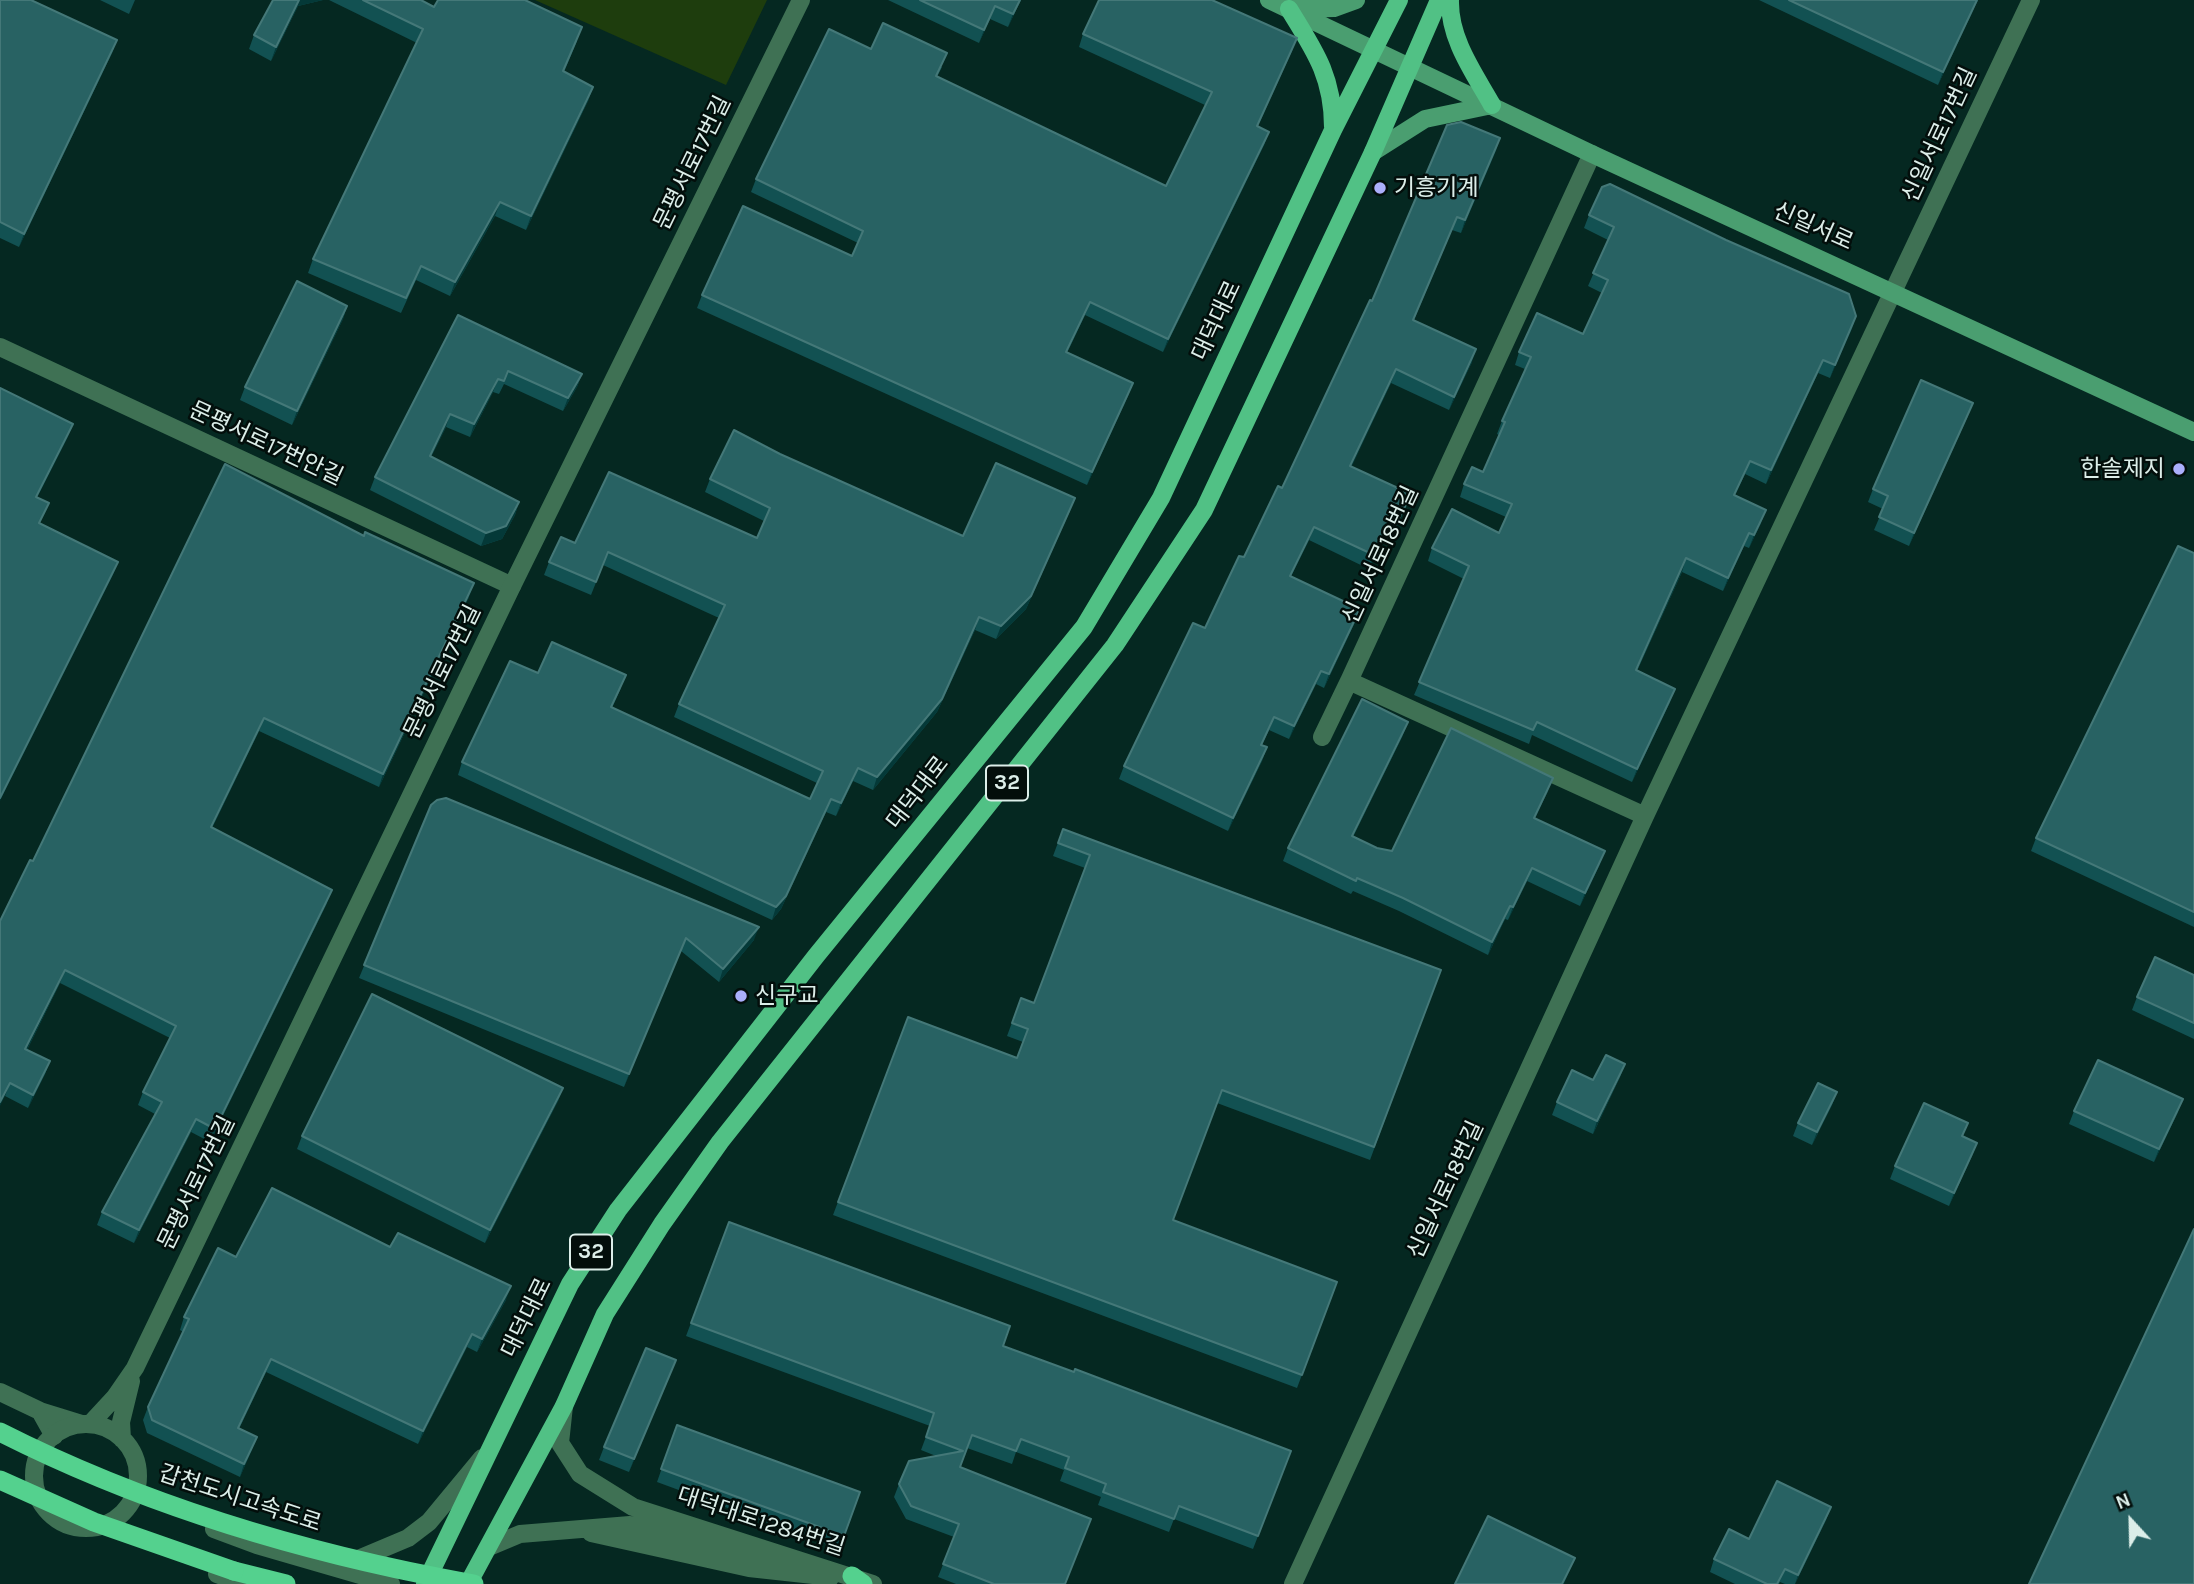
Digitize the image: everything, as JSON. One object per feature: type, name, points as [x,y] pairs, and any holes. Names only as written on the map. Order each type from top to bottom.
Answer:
[{"type":"highway","name":"갑천도시고속도로","points":[[0,1432],[114,1483],[250,1532],[395,1570],[474,1584]]},
{"type":"highway","points":[[0,1478],[94,1521],[234,1571],[286,1584]]},
{"type":"main road","name":"신일서로","points":[[1269,0],[1592,154],[1894,291],[2194,432]]},
{"type":"main road","points":[[1333,131],[1333,106],[1325,69],[1289,9],[1334,8],[1356,0]]},
{"type":"main road","name":"대덕대로","points":[[425,1584],[464,1497],[492,1448],[570,1283],[618,1209],[816,956],[1084,627],[1161,498],[1333,131],[1399,0]]},
{"type":"main road","name":"32","points":[[468,1584],[564,1406],[605,1314],[662,1223],[720,1142],[1115,646],[1204,509],[1373,152],[1439,0]]},
{"type":"main road","points":[[1373,152],[1425,119],[1492,105],[1459,46],[1450,12],[1450,0]]},
{"type":"street","name":"문평서로17번길","points":[[135,1368],[512,586],[801,0]]},
{"type":"street","name":"신일서로17번길","points":[[1894,291],[2031,0]]},
{"type":"street","name":"신일서로18번길","points":[[1322,737],[1592,154]]},
{"type":"street","name":"신일서로18번길","points":[[1293,1584],[1645,816],[1894,291]]},
{"type":"street","name":"문평서로17번안길","points":[[0,347],[512,586]]},
{"type":"street","points":[[1349,681],[1645,816]]},
{"type":"street","points":[[45,1508],[37,1493],[34,1475],[37,1459],[50,1440],[86,1424],[115,1397],[135,1368]]},
{"type":"street","points":[[122,1439],[121,1422],[135,1368]]},
{"type":"street","points":[[0,1392],[40,1411],[104,1427],[122,1439],[136,1462],[138,1475],[134,1497],[124,1512],[110,1522],[92,1528]]},
{"type":"street","name":"대덕대로1284번길","points":[[564,1406],[560,1443],[580,1474],[633,1507],[873,1584]]},
{"type":"street","points":[[40,1411],[50,1440]]},
{"type":"street","points":[[0,1425],[50,1440]]},
{"type":"street","points":[[337,1569],[408,1538],[492,1448]]},
{"type":"street","points":[[138,1475],[146,1489],[176,1514],[257,1545],[391,1584]]},
{"type":"street","points":[[0,1478],[58,1520],[75,1527],[92,1528],[243,1584]]},
{"type":"street","points":[[489,1547],[520,1534],[629,1525],[684,1536],[750,1556],[784,1570],[814,1577],[858,1580]]},
{"type":"green space","points":[[535,0],[767,0],[726,85]]},
{"type":"building","points":[[0,0],[31,0],[117,40],[24,234],[0,222]]},
{"type":"building","points":[[273,0],[299,0],[276,47],[254,35]]},
{"type":"building","points":[[363,0],[421,0],[434,7],[438,0],[525,0],[582,27],[563,71],[593,87],[531,216],[500,202],[455,282],[421,266],[406,298],[313,259],[423,29]]},
{"type":"building","points":[[920,0],[1020,0],[1013,14],[995,6],[984,30]]},
{"type":"building","points":[[1099,0],[1212,0],[1297,38],[1257,126],[1269,132],[1168,339],[1090,302],[1066,352],[1133,383],[1092,472],[702,295],[743,206],[852,256],[863,231],[756,179],[829,29],[871,49],[883,23],[947,53],[936,76],[1166,186],[1212,92],[1083,34]]},
{"type":"building","points":[[1789,0],[1977,0],[1943,72]]},
{"type":"building","points":[[1461,122],[1500,138],[1465,220],[1457,217],[1413,320],[1476,349],[1454,397],[1396,369],[1350,466],[1411,494],[1394,529],[1388,527],[1374,555],[1314,527],[1290,576],[1360,609],[1329,674],[1321,671],[1294,726],[1274,717],[1261,745],[1267,747],[1233,818],[1124,766],[1193,623],[1205,628],[1239,556],[1244,557],[1278,486],[1282,488],[1370,300],[1372,301],[1447,125]]},
{"type":"building","points":[[1610,184],[1726,240],[1849,294],[1856,316],[1835,365],[1823,360],[1771,470],[1750,461],[1734,495],[1766,510],[1754,535],[1749,533],[1728,578],[1686,558],[1636,670],[1675,689],[1637,769],[1537,722],[1533,730],[1419,682],[1469,566],[1432,548],[1452,509],[1499,533],[1512,504],[1464,484],[1472,467],[1483,472],[1505,422],[1502,421],[1531,357],[1519,352],[1537,313],[1583,334],[1608,280],[1593,273],[1614,227],[1589,215],[1602,187]]},
{"type":"building","points":[[297,281],[347,306],[297,411],[245,387]]},
{"type":"building","points":[[458,315],[582,374],[568,398],[508,371],[504,381],[498,379],[474,424],[450,414],[430,456],[519,502],[506,526],[486,533],[375,477]]},
{"type":"building","points":[[1921,380],[1973,403],[1914,533],[1879,517],[1888,496],[1873,489]]},
{"type":"building","points":[[0,388],[73,424],[36,497],[49,503],[39,523],[118,562],[0,798]]},
{"type":"building","points":[[734,430],[780,454],[963,536],[996,463],[1075,498],[1031,596],[1001,626],[979,617],[942,699],[877,777],[858,768],[841,803],[831,799],[786,896],[776,907],[462,762],[510,661],[538,673],[552,642],[626,675],[611,707],[810,799],[823,771],[679,704],[725,605],[608,552],[596,582],[549,562],[561,537],[575,543],[609,472],[757,538],[770,508],[710,479]]},
{"type":"building","points":[[225,464],[364,536],[365,532],[474,583],[383,774],[264,718],[211,827],[332,890],[215,1129],[196,1119],[139,1230],[102,1212],[162,1102],[143,1092],[176,1026],[65,970],[25,1049],[50,1061],[33,1095],[10,1083],[0,1102],[0,921],[30,860],[33,861]]},
{"type":"building","points":[[2178,546],[2194,553],[2194,912],[2036,838]]},
{"type":"building","points":[[1362,699],[1408,722],[1352,836],[1377,848],[1392,851],[1451,728],[1553,778],[1534,818],[1605,851],[1585,893],[1532,868],[1492,942],[1403,898],[1357,878],[1356,881],[1288,848]]},
{"type":"building","points":[[446,798],[759,927],[723,969],[686,938],[629,1074],[364,965],[431,805]]},
{"type":"building","points":[[1063,829],[1441,970],[1374,1147],[1222,1090],[1173,1220],[1337,1282],[1302,1375],[838,1202],[908,1017],[1017,1058],[1028,1029],[1012,1023],[1021,998],[1034,1003],[1090,855],[1058,843]]},
{"type":"building","points":[[2155,957],[2194,975],[2194,1023],[2137,997]]},
{"type":"building","points":[[372,994],[563,1088],[490,1230],[302,1136]]},
{"type":"building","points":[[1606,1055],[1625,1064],[1597,1121],[1557,1102],[1572,1070],[1593,1080]]},
{"type":"building","points":[[2098,1060],[2183,1099],[2159,1149],[2074,1111]]},
{"type":"building","points":[[1818,1083],[1837,1092],[1817,1132],[1798,1123]]},
{"type":"building","points":[[1924,1103],[1968,1123],[1962,1136],[1977,1143],[1954,1193],[1895,1166]]},
{"type":"building","points":[[272,1188],[390,1247],[398,1233],[511,1286],[482,1339],[472,1334],[423,1431],[271,1359],[238,1428],[257,1437],[244,1464],[152,1420],[148,1407],[189,1319],[184,1317],[218,1248],[236,1257]]},
{"type":"building","points":[[729,1222],[1010,1326],[1003,1346],[1074,1372],[1075,1369],[1291,1451],[1258,1536],[1179,1506],[1174,1519],[1103,1492],[1106,1484],[1065,1468],[1069,1457],[1021,1439],[1016,1451],[972,1435],[960,1467],[1091,1519],[1065,1584],[994,1584],[943,1564],[959,1524],[911,1506],[899,1484],[909,1461],[963,1451],[926,1437],[934,1413],[691,1323]]},
{"type":"building","points":[[2194,1229],[2194,1584],[2029,1584]]},
{"type":"building","points":[[646,1348],[676,1360],[634,1459],[604,1447]]},
{"type":"building","points":[[677,1425],[860,1492],[844,1536],[661,1469]]},
{"type":"building","points":[[1777,1481],[1831,1507],[1798,1575],[1785,1569],[1777,1584],[1767,1584],[1714,1559],[1729,1529],[1749,1539]]},
{"type":"building","points":[[1488,1516],[1575,1558],[1562,1584],[1455,1584]]},
{"type":"place","name":"기흥기계","points":[[1380,188]]},
{"type":"place","name":"한솔제지","points":[[2179,469]]},
{"type":"place","name":"신구교","points":[[741,996]]}]
